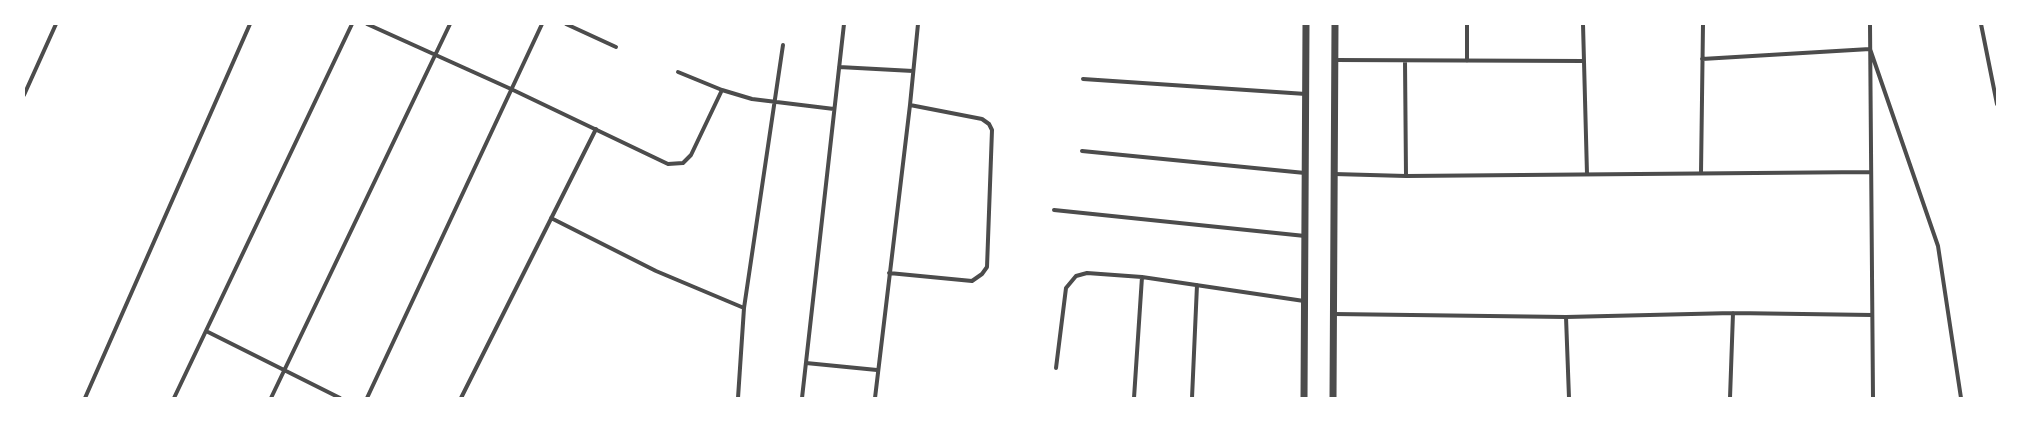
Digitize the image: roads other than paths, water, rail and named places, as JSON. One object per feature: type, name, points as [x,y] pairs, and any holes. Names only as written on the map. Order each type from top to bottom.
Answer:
[{"type":"street","points":[[24,95],[56,24]]},
{"type":"street","points":[[85,398],[250,24]]},
{"type":"street","points":[[174,398],[352,24]]},
{"type":"street","points":[[367,24],[436,54],[668,164],[683,163],[692,155],[722,90]]},
{"type":"street","points":[[271,398],[450,24]]},
{"type":"street","points":[[367,398],[542,24]]},
{"type":"street","points":[[566,24],[616,47]]},
{"type":"street","points":[[802,398],[844,24]]},
{"type":"street","points":[[875,398],[877,370],[910,105],[918,24]]},
{"type":"street","points":[[1304,398],[1306,24]]},
{"type":"street","points":[[1333,398],[1335,24]]},
{"type":"street","points":[[1466,61],[1467,24]]},
{"type":"street","points":[[1583,24],[1587,174]]},
{"type":"street","points":[[1701,173],[1703,24]]},
{"type":"street","points":[[1870,24],[1873,398]]},
{"type":"street","points":[[1981,24],[1997,104]]},
{"type":"street","points":[[738,398],[744,308],[773,102],[783,45]]},
{"type":"street","points":[[1702,59],[1870,49]]},
{"type":"street","points":[[1870,49],[1938,246],[1961,398]]},
{"type":"street","points":[[1335,60],[1584,61]]},
{"type":"street","points":[[1405,61],[1406,176]]},
{"type":"street","points":[[839,67],[913,71]]},
{"type":"street","points":[[1990,71],[1997,70]]},
{"type":"street","points":[[678,72],[722,90],[752,99],[834,109]]},
{"type":"street","points":[[1083,79],[1306,94]]},
{"type":"street","points":[[889,273],[972,281],[982,274],[987,267],[992,130],[989,124],[982,119],[910,105]]},
{"type":"street","points":[[461,398],[596,129]]},
{"type":"street","points":[[1082,151],[1305,173]]},
{"type":"street","points":[[1334,174],[1406,176],[1872,172]]},
{"type":"street","points":[[1054,210],[1305,236]]},
{"type":"street","points":[[551,218],[656,271],[744,308]]},
{"type":"street","points":[[1056,368],[1066,288],[1076,276],[1087,273],[1142,277],[1304,301]]},
{"type":"street","points":[[1134,398],[1142,277]]},
{"type":"street","points":[[1192,398],[1197,285]]},
{"type":"street","points":[[1334,314],[1566,317],[1733,313],[1872,315]]},
{"type":"street","points":[[1730,398],[1733,313]]},
{"type":"street","points":[[1566,317],[1569,398]]},
{"type":"street","points":[[206,331],[340,398]]},
{"type":"street","points":[[806,363],[877,370]]}]
